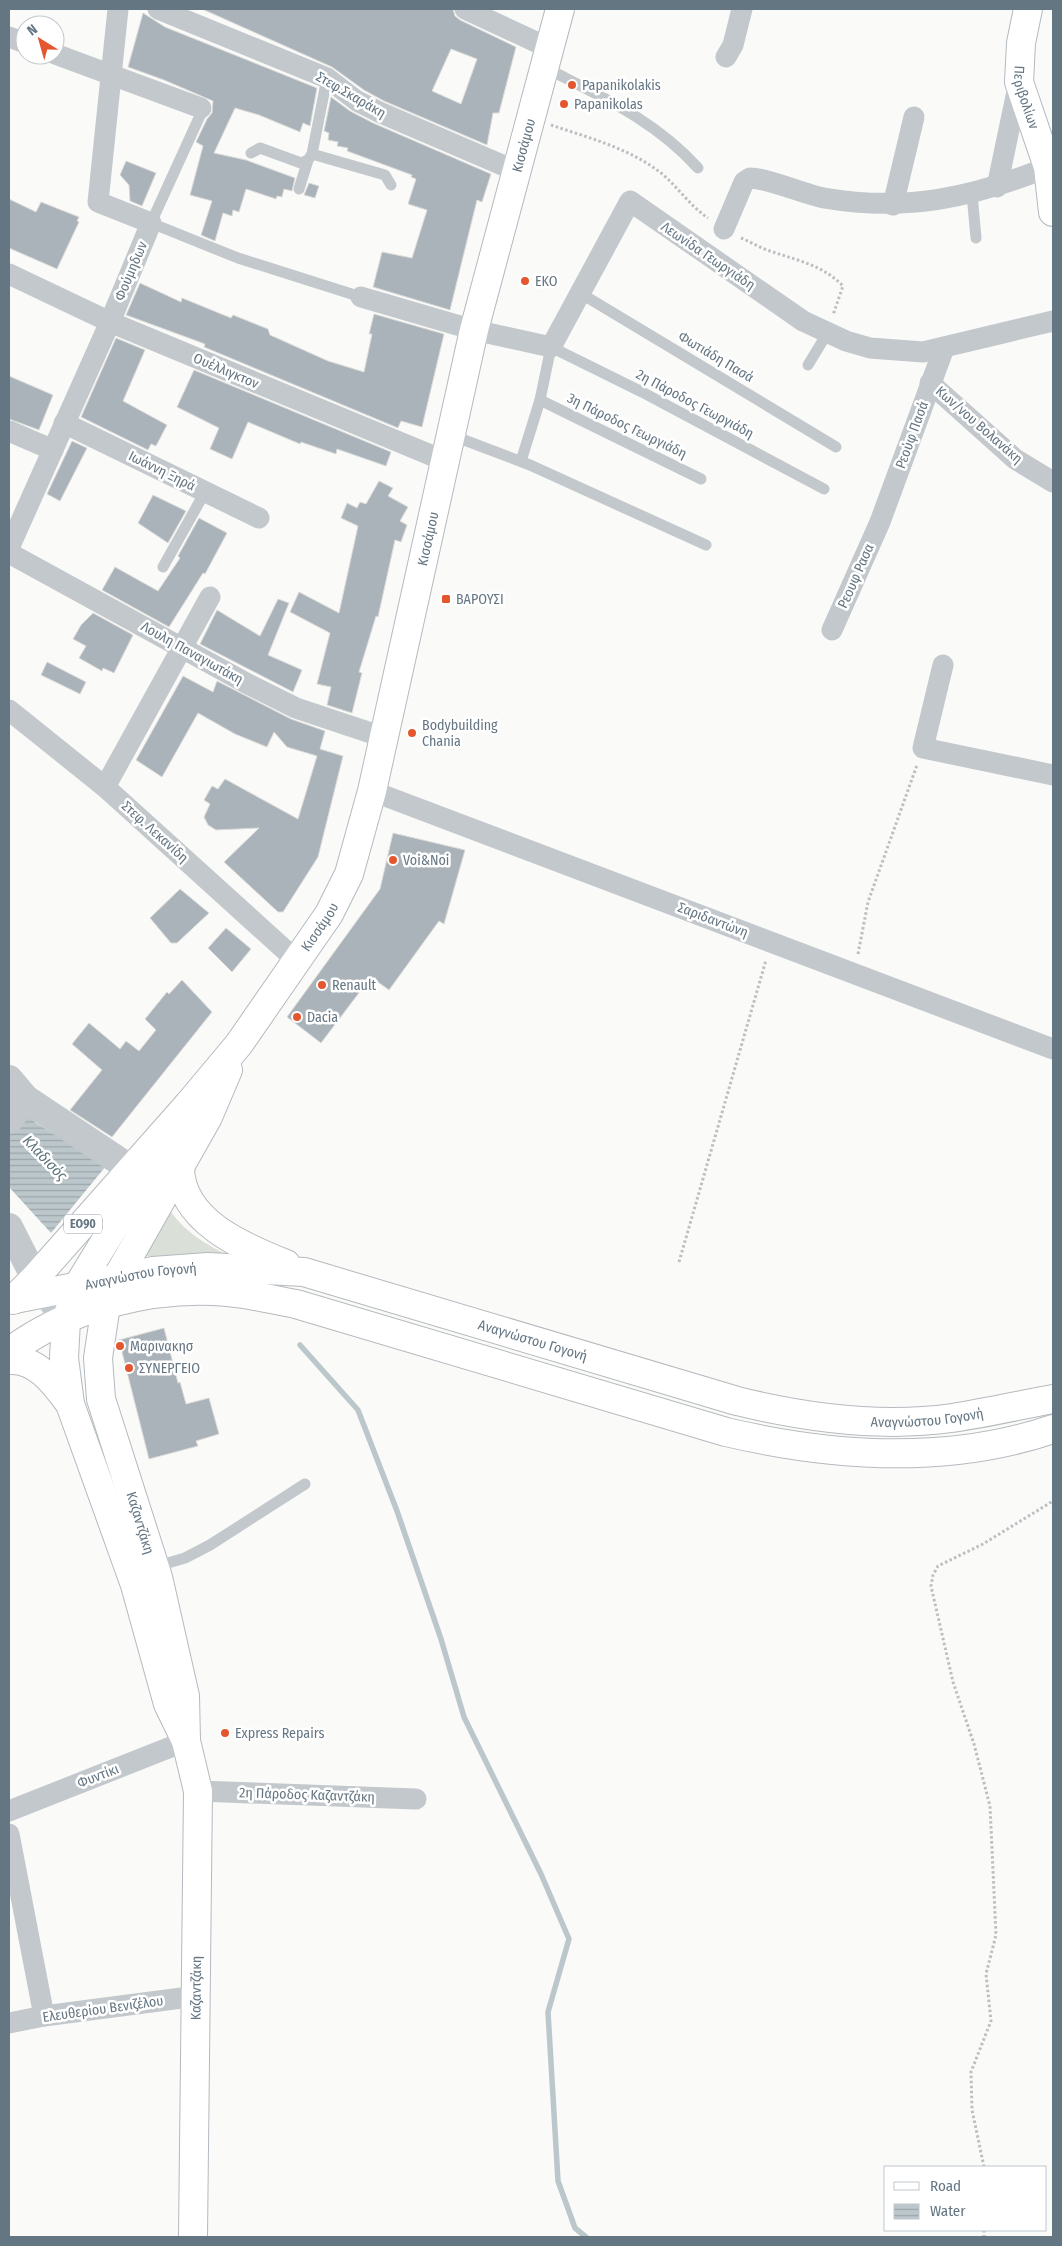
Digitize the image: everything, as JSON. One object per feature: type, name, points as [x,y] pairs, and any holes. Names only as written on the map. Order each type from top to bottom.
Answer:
[{"type":"main road","name":"Κισσάμου","points":[[66,1320],[80,1284],[188,1105],[239,1044],[296,960],[341,892],[355,858],[372,791],[474,330],[560,9]]},
{"type":"main road","name":"Περιβολίων","points":[[1028,9],[1021,43],[1019,82],[1050,165],[1053,212]]},
{"type":"main road","name":"Κισσάμου","points":[[106,1305],[118,1276],[208,1117],[239,1044]]},
{"type":"main road","name":"ΕΟ90","points":[[11,1295],[40,1285],[130,1169],[188,1105]]},
{"type":"main road","points":[[180,1167],[180,1181],[184,1194],[191,1204],[217,1230],[266,1256],[304,1272]]},
{"type":"main road","name":"Αναγνώστου Γογονή","points":[[40,1285],[80,1284],[149,1271],[208,1267],[304,1272],[727,1398],[784,1412],[839,1419],[893,1422],[951,1418],[1053,1399]]},
{"type":"main road","name":"Αναγνώστου Γογονή","points":[[9,1352],[44,1329],[106,1305],[154,1294],[205,1291],[230,1292],[296,1304],[726,1432],[781,1444],[841,1452],[900,1454],[988,1444],[1053,1429]]},
{"type":"main road","name":"Καζαντζάκη","points":[[106,1305],[99,1352],[101,1399],[154,1567],[185,1696],[186,1741],[198,1791],[193,2237]]},
{"type":"main road","name":"Καζαντζάκη","points":[[66,1320],[64,1358],[70,1404],[135,1585],[168,1704],[186,1741]]},
{"type":"main road","points":[[9,1360],[23,1361],[38,1369],[57,1387],[70,1404]]},
{"type":"street","points":[[118,9],[98,202],[151,223]]},
{"type":"street","name":"Στεφ.Σκαράκη","points":[[158,9],[327,78],[357,101],[379,112],[516,171]]},
{"type":"street","points":[[465,9],[546,57]]},
{"type":"street","points":[[726,57],[733,45],[742,9]]},
{"type":"street","points":[[65,58],[201,108]]},
{"type":"street","points":[[997,187],[1019,82]]},
{"type":"street","points":[[893,204],[914,117]]},
{"type":"street","points":[[724,229],[744,182],[750,178],[815,196],[844,201],[893,204],[937,201],[972,194],[997,187],[1050,165]]},
{"type":"street","name":"Λεωνίδα Γεωργιάδη","points":[[551,347],[630,201],[803,321],[870,348],[923,352],[1053,321]]},
{"type":"street","name":"Φούμηδων","points":[[9,548],[110,322],[151,223]]},
{"type":"street","name":"Ουέλλιγκτον","points":[[9,274],[110,322],[448,448]]},
{"type":"street","points":[[361,297],[474,330],[551,347]]},
{"type":"street","name":"Ρεούφ Πασά","points":[[880,522],[944,348]]},
{"type":"street","name":"Κων/νου Βολανάκη","points":[[930,383],[1015,459],[1053,482]]},
{"type":"street","name":"Ιωάννη Ξηρά","points":[[64,423],[259,518]]},
{"type":"street","points":[[9,431],[53,450]]},
{"type":"street","name":"Ρεουφ Ρασα","points":[[832,630],[880,522]]},
{"type":"street","name":"Λουλη Παναγιωτάκη","points":[[9,553],[296,708],[383,737]]},
{"type":"street","points":[[105,787],[210,597]]},
{"type":"street","points":[[942,665],[923,748],[1053,776]]},
{"type":"street","name":"Στεφ. Λεκανίδη","points":[[9,710],[105,787],[296,960]]},
{"type":"street","name":"Σαριδαντώνη","points":[[372,791],[1053,1049]]},
{"type":"street","points":[[16,1101],[130,1169]]},
{"type":"street","points":[[9,1226],[40,1285],[66,1320]]},
{"type":"street","points":[[11,1295],[66,1320]]},
{"type":"street","name":"Φυντίκι","points":[[9,1811],[186,1741]]},
{"type":"street","name":"2η Πάροδος Καζαντζάκη","points":[[198,1791],[416,1799]]},
{"type":"street","points":[[9,1834],[44,2016]]},
{"type":"street","name":"Ελευθερίου Βενιζέλου","points":[[9,2023],[44,2016],[197,1996]]},
{"type":"lane","points":[[546,57],[614,103],[660,131],[680,147],[698,168]]},
{"type":"lane","points":[[299,188],[310,157],[327,78]]},
{"type":"lane","points":[[201,108],[203,109],[151,223],[238,258],[361,297]]},
{"type":"lane","points":[[251,153],[260,148],[300,163],[310,157],[385,175],[391,185]]},
{"type":"lane","points":[[972,194],[976,238]]},
{"type":"lane","name":"Φωτιάδη Πασά","points":[[580,293],[836,446]]},
{"type":"lane","points":[[808,365],[821,329]]},
{"type":"lane","name":"Λεωνίδα Γεωργιάδη","points":[[521,461],[540,400],[551,347]]},
{"type":"lane","name":"2η Πάροδος Γεωργιάδη","points":[[551,347],[642,392],[824,489]]},
{"type":"lane","name":"3η Πάροδος Γεωργιάδη","points":[[540,400],[701,479]]},
{"type":"lane","points":[[448,448],[521,461],[706,545]]},
{"type":"lane","points":[[164,567],[205,492]]},
{"type":"lane","points":[[154,1567],[186,1558],[210,1545],[305,1484]]},
{"type":"path","points":[[530,117],[616,147],[639,158],[682,191],[697,211],[724,229],[768,251],[809,264],[837,280],[843,286],[821,329]]},
{"type":"path","points":[[854,974],[868,902],[923,748]]},
{"type":"path","points":[[679,1262],[771,942]]},
{"type":"path","points":[[984,2166],[972,2110],[971,2072],[991,2021],[986,1974],[996,1935],[990,1806],[974,1744],[953,1682],[931,1586],[933,1575],[938,1566],[991,1540],[1053,1501]]},
{"type":"shaded area","points":[[168,1208],[187,1230],[210,1246],[228,1255],[228,1258],[142,1256]]},
{"type":"water","name":"Κλαδισός","points":[[9,1098],[36,1123],[106,1166],[51,1233],[9,1187]]},
{"type":"building","points":[[202,9],[453,9],[455,16],[460,20],[516,47],[499,113],[493,113],[487,145],[384,101],[364,90],[332,67]],"holes":[[[451,49],[477,59],[461,104],[432,91]]]},
{"type":"building","points":[[143,13],[165,27],[317,88],[310,126],[303,123],[300,132],[259,115],[235,108],[214,153],[246,160],[295,178],[292,191],[284,189],[282,197],[277,196],[276,199],[246,189],[239,212],[233,210],[232,216],[223,213],[215,241],[201,235],[212,201],[190,195],[203,146],[196,142],[212,113],[213,101],[128,67]]},
{"type":"building","points":[[331,97],[350,111],[373,123],[491,174],[482,202],[477,200],[450,310],[373,287],[382,252],[412,258],[427,210],[408,204],[416,179],[411,177],[412,175],[347,151],[348,148],[337,146],[338,142],[328,140],[329,133],[324,131]]},
{"type":"building","points":[[126,161],[156,173],[142,206],[130,201],[129,185],[120,175]]},
{"type":"building","points":[[309,183],[319,186],[315,198],[304,195]]},
{"type":"building","points":[[9,199],[36,212],[41,202],[79,217],[77,221],[79,222],[57,269],[9,248]]},
{"type":"building","points":[[140,283],[181,302],[182,298],[231,318],[233,315],[268,329],[270,335],[328,361],[364,372],[372,334],[369,334],[374,314],[444,334],[422,427],[401,421],[398,428],[204,347],[205,344],[126,315]]},
{"type":"building","points":[[116,338],[145,350],[123,401],[167,425],[156,446],[151,444],[148,450],[81,417]]},
{"type":"building","points":[[194,370],[391,452],[386,466],[337,449],[336,454],[301,442],[300,444],[248,422],[232,459],[210,449],[219,428],[177,407]]},
{"type":"building","points":[[9,376],[53,395],[39,430],[9,419]]},
{"type":"building","points":[[72,441],[87,448],[60,501],[47,494]]},
{"type":"building","points":[[379,481],[393,488],[388,496],[408,507],[400,521],[407,525],[401,542],[395,540],[378,617],[376,616],[359,672],[362,673],[352,713],[327,705],[331,687],[317,684],[330,633],[290,612],[299,592],[339,613],[358,526],[341,518],[347,503],[357,508],[360,502],[366,504]]},
{"type":"building","points":[[153,495],[186,511],[168,543],[138,523]]},
{"type":"building","points":[[199,518],[227,533],[205,574],[203,573],[169,627],[102,590],[115,567],[158,591],[180,558],[178,556]]},
{"type":"building","points":[[278,599],[289,603],[268,655],[302,670],[293,692],[200,644],[217,610],[260,636]]},
{"type":"building","points":[[93,613],[133,635],[114,673],[103,668],[102,671],[79,658],[86,646],[73,639],[81,625]]},
{"type":"building","points":[[47,662],[86,682],[80,694],[41,675]]},
{"type":"building","points":[[183,676],[213,692],[217,681],[291,719],[325,731],[320,749],[343,756],[318,857],[283,912],[278,912],[224,862],[259,828],[216,830],[208,825],[204,817],[210,804],[204,800],[212,786],[218,789],[225,779],[298,819],[317,756],[287,747],[274,732],[267,747],[235,734],[198,713],[162,777],[136,760]]},
{"type":"building","points":[[393,833],[465,850],[444,924],[439,921],[389,990],[371,977],[321,1043],[287,1017],[380,889]]},
{"type":"building","points":[[180,889],[209,913],[177,943],[171,943],[150,918]]},
{"type":"building","points":[[226,928],[251,949],[232,972],[208,948]]},
{"type":"building","points":[[182,980],[212,1012],[112,1137],[70,1110],[102,1070],[72,1044],[89,1023],[120,1049],[126,1041],[139,1051],[156,1030],[145,1019],[167,992],[169,994]]},
{"type":"building","points":[[164,1328],[178,1383],[180,1382],[186,1404],[209,1398],[219,1434],[196,1441],[198,1446],[149,1459],[119,1340]]},
{"type":"waterway","points":[[300,1345],[358,1410],[397,1511],[441,1639],[464,1717],[541,1874],[569,1939],[548,2012],[558,2181],[575,2228],[586,2237]]},
{"type":"place","name":"Papanikolakis","points":[[572,85]]},
{"type":"place","name":"Papanikolas","points":[[564,104]]},
{"type":"place","name":"EKO","points":[[525,281]]},
{"type":"place","name":"ΒΑΡΟΥΣΙ","points":[[446,599]]},
{"type":"place","name":"Bodybuilding Chania","points":[[412,733]]},
{"type":"place","name":"Voi&Noi","points":[[393,860]]},
{"type":"place","name":"Renault","points":[[322,985]]},
{"type":"place","name":"Dacia","points":[[297,1017]]},
{"type":"place","name":"Μαρινακησ","points":[[120,1346]]},
{"type":"place","name":"ΣΥΝΕΡΓΕΙΟ","points":[[129,1368]]},
{"type":"place","name":"Express Repairs","points":[[225,1733]]}]
